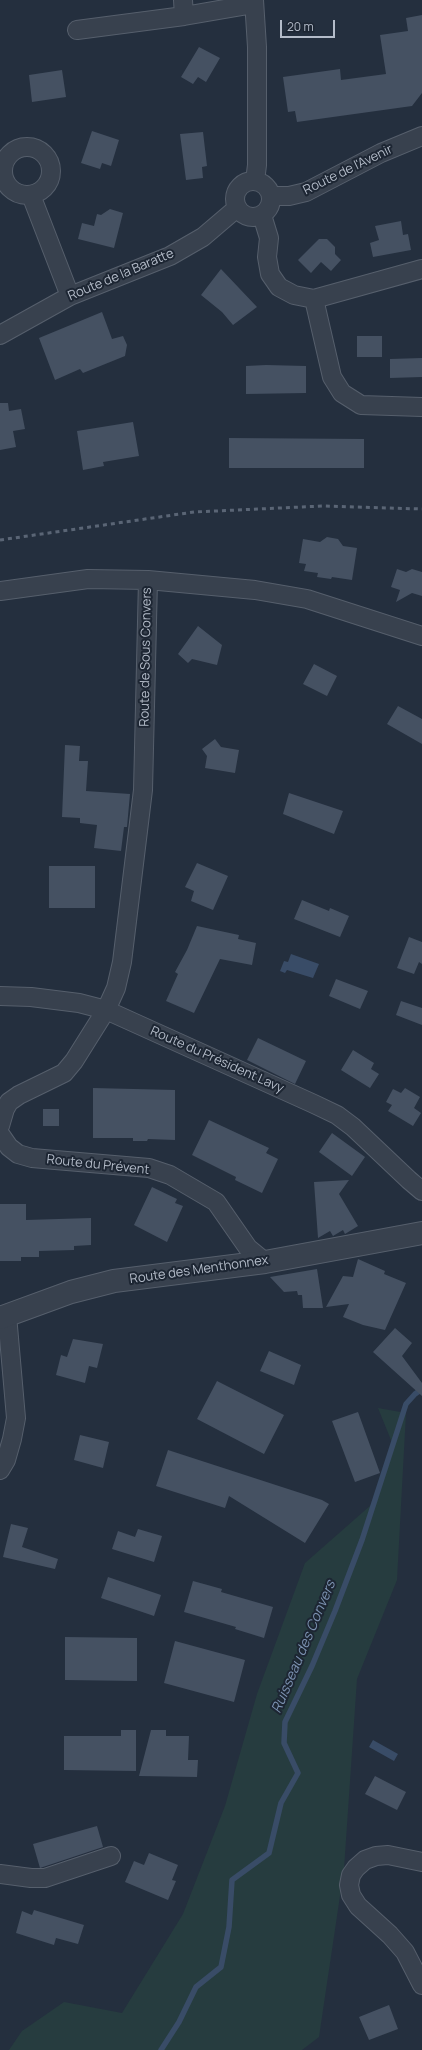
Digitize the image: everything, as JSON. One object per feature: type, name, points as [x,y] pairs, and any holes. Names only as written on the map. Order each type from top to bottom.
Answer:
[{"type":"street","points":[[77,30],[183,8],[254,2],[257,47],[257,165],[255,181]]},
{"type":"street","name":"Route de l'Avenir","points":[[272,196],[289,196],[306,192],[381,153],[422,136]]},
{"type":"street","points":[[255,181],[264,184],[272,196],[268,210],[262,215],[255,217],[248,217],[237,208],[235,202],[239,188],[244,184],[255,181]]},
{"type":"street","points":[[31,194],[70,296]]},
{"type":"street","name":"Route de la Baratte","points":[[0,335],[70,296],[170,256],[203,237],[237,208]]},
{"type":"street","points":[[262,215],[269,238],[267,257],[270,274],[279,287],[294,295],[314,299],[422,269]]},
{"type":"street","points":[[314,299],[332,378],[342,393],[352,400],[371,406],[422,407]]},
{"type":"street","points":[[0,592],[88,579],[148,580]]},
{"type":"street","name":"Route de Sous Convers","points":[[106,1010],[116,988],[122,962],[143,790],[148,580],[290,595],[324,604],[422,636]]},
{"type":"street","name":"Route du Président Lavy","points":[[0,996],[31,997],[79,1003],[106,1010],[337,1115],[353,1127],[415,1186],[422,1202]]},
{"type":"street","name":"Route du Prévent","points":[[106,1010],[74,1061],[64,1073],[19,1095],[9,1102],[5,1109],[0,1134],[9,1147],[18,1154],[32,1158],[148,1168],[170,1175],[216,1202],[248,1248],[265,1262]]},
{"type":"street","name":"Route des Menthonnex","points":[[3,1317],[71,1292],[114,1282],[265,1262],[416,1238]]},
{"type":"street","points":[[0,1470],[6,1460],[16,1418],[3,1317]]},
{"type":"street","points":[[422,1862],[388,1855],[376,1856],[365,1860],[356,1868],[351,1875],[349,1885],[351,1894],[358,1906],[390,1935],[405,1952],[422,1985]]},
{"type":"street","points":[[0,1874],[31,1878],[45,1878],[111,1856]]},
{"type":"green space","points":[[378,1408],[406,1413],[397,1580],[357,1679],[344,1869],[319,2037],[302,2050],[9,2050],[22,2031],[64,2002],[122,2013],[183,1914],[225,1806],[257,1694],[305,1563],[371,1505],[384,1475],[393,1445]]},
{"type":"water","points":[[291,954],[319,964],[313,978],[287,970],[285,973],[280,971],[284,961],[288,962]]},
{"type":"water","points":[[373,1740],[398,1754],[394,1761],[369,1747]]},
{"type":"building","points":[[422,15],[422,93],[412,106],[297,122],[295,111],[288,112],[283,77],[340,69],[341,80],[386,74],[380,35],[408,31],[406,18]]},
{"type":"building","points":[[199,47],[220,58],[206,82],[198,77],[193,84],[181,77]]},
{"type":"building","points":[[62,70],[66,97],[32,102],[29,75]]},
{"type":"building","points":[[92,131],[119,140],[111,166],[102,163],[100,169],[81,163]]},
{"type":"building","points":[[203,132],[207,166],[202,167],[203,178],[186,180],[180,134]]},
{"type":"building","points":[[110,209],[123,213],[114,248],[78,239],[82,223],[94,226],[97,214],[101,215]]},
{"type":"building","points":[[401,221],[403,235],[408,234],[411,250],[373,257],[370,243],[379,240],[375,226]]},
{"type":"building","points":[[319,239],[327,239],[335,247],[335,254],[341,260],[331,271],[321,262],[311,273],[298,260]]},
{"type":"building","points":[[221,269],[257,307],[233,325],[222,312],[201,295]]},
{"type":"building","points":[[102,312],[112,339],[123,336],[127,345],[125,356],[83,373],[80,369],[55,380],[39,338]]},
{"type":"building","points":[[357,336],[382,336],[382,357],[357,357]]},
{"type":"building","points":[[422,358],[422,377],[390,378],[390,359]]},
{"type":"building","points":[[246,366],[306,366],[306,393],[246,394]]},
{"type":"building","points":[[0,403],[8,403],[9,411],[21,409],[25,429],[13,431],[16,447],[0,450]]},
{"type":"building","points":[[133,422],[139,456],[103,462],[104,466],[83,470],[77,431]]},
{"type":"building","points":[[229,438],[364,439],[364,468],[229,468]]},
{"type":"building","points":[[327,537],[338,539],[343,546],[357,548],[352,580],[332,577],[331,579],[317,577],[318,573],[304,571],[306,564],[299,563],[303,539],[320,542]]},
{"type":"building","points":[[397,569],[406,572],[412,569],[422,572],[422,596],[412,593],[396,602],[400,590],[391,587]]},
{"type":"building","points":[[198,626],[222,645],[217,665],[192,659],[188,663],[178,654]]},
{"type":"building","points":[[314,664],[337,676],[327,696],[303,684]]},
{"type":"building","points":[[398,706],[422,719],[422,744],[387,724]]},
{"type":"building","points":[[215,739],[221,747],[239,750],[235,773],[205,768],[207,756],[202,749]]},
{"type":"building","points":[[65,745],[80,746],[79,761],[88,761],[86,791],[130,794],[127,827],[124,827],[121,851],[94,848],[97,825],[80,823],[80,818],[62,817]]},
{"type":"building","points":[[289,793],[343,811],[334,834],[283,814]]},
{"type":"building","points":[[197,863],[228,876],[213,910],[191,901],[194,891],[185,887]]},
{"type":"building","points":[[49,866],[95,866],[95,908],[49,908]]},
{"type":"building","points":[[302,900],[329,911],[330,908],[349,916],[340,937],[294,919]]},
{"type":"building","points":[[197,926],[239,935],[238,939],[256,943],[252,965],[220,959],[194,1013],[166,1001],[178,974],[175,972],[187,950]]},
{"type":"building","points":[[409,937],[422,942],[422,964],[419,962],[414,974],[397,968]]},
{"type":"building","points":[[336,979],[368,991],[360,1009],[329,996]]},
{"type":"building","points":[[401,1001],[422,1008],[422,1025],[396,1015]]},
{"type":"building","points":[[258,1038],[306,1061],[295,1084],[247,1060]]},
{"type":"building","points":[[353,1050],[374,1063],[371,1069],[379,1074],[370,1088],[341,1070]]},
{"type":"building","points":[[93,1088],[175,1090],[175,1140],[148,1139],[147,1141],[133,1141],[133,1138],[93,1138]]},
{"type":"building","points":[[405,1088],[420,1097],[414,1108],[421,1113],[413,1126],[388,1111],[392,1105],[386,1102],[393,1089],[401,1093]]},
{"type":"building","points":[[43,1109],[59,1109],[59,1126],[43,1126]]},
{"type":"building","points":[[209,1120],[269,1148],[266,1153],[278,1159],[262,1193],[235,1180],[236,1177],[192,1155]]},
{"type":"building","points":[[332,1133],[365,1157],[352,1176],[319,1152]]},
{"type":"building","points":[[349,1180],[339,1194],[358,1226],[345,1234],[343,1230],[333,1236],[330,1231],[318,1238],[314,1182]]},
{"type":"building","points":[[152,1187],[177,1199],[175,1203],[183,1206],[167,1242],[134,1225]]},
{"type":"building","points":[[0,1204],[26,1204],[26,1220],[91,1218],[91,1245],[74,1246],[74,1250],[39,1251],[39,1257],[21,1257],[21,1261],[0,1261]]},
{"type":"building","points":[[358,1259],[385,1271],[384,1274],[406,1283],[385,1330],[363,1325],[343,1317],[349,1304],[326,1307],[343,1276],[353,1277]]},
{"type":"building","points":[[317,1269],[323,1308],[303,1308],[302,1295],[298,1295],[297,1291],[284,1292],[270,1277]]},
{"type":"building","points":[[395,1328],[412,1343],[402,1356],[422,1383],[422,1396],[373,1352]]},
{"type":"building","points":[[73,1339],[103,1344],[97,1368],[89,1366],[85,1383],[56,1375],[61,1355],[67,1357]]},
{"type":"building","points":[[269,1351],[301,1365],[294,1385],[260,1371]]},
{"type":"building","points":[[217,1381],[284,1415],[264,1454],[197,1419]]},
{"type":"building","points":[[358,1412],[380,1473],[355,1482],[332,1421]]},
{"type":"building","points":[[80,1435],[109,1442],[103,1468],[74,1460]]},
{"type":"building","points":[[168,1450],[322,1500],[329,1504],[305,1543],[229,1496],[225,1508],[156,1486]]},
{"type":"building","points":[[11,1524],[28,1528],[22,1547],[58,1559],[55,1569],[3,1557]]},
{"type":"building","points":[[138,1529],[162,1536],[154,1562],[112,1549],[118,1531],[135,1537]]},
{"type":"building","points":[[108,1577],[161,1595],[154,1616],[101,1598]]},
{"type":"building","points":[[193,1581],[222,1589],[221,1592],[273,1607],[264,1638],[235,1629],[236,1627],[184,1612]]},
{"type":"building","points":[[65,1637],[137,1638],[137,1681],[65,1680]]},
{"type":"building","points":[[175,1641],[245,1660],[234,1702],[164,1683]]},
{"type":"building","points":[[121,1730],[136,1730],[136,1771],[64,1770],[64,1736],[121,1736]]},
{"type":"building","points":[[151,1730],[166,1730],[166,1736],[189,1736],[188,1760],[198,1760],[197,1777],[139,1776]]},
{"type":"building","points":[[375,1776],[406,1792],[397,1810],[365,1794]]},
{"type":"building","points":[[97,1826],[103,1847],[40,1868],[33,1844]]},
{"type":"building","points":[[149,1853],[178,1865],[172,1880],[176,1881],[168,1900],[125,1882],[134,1861],[144,1865]]},
{"type":"building","points":[[34,1910],[84,1925],[78,1944],[56,1938],[54,1945],[16,1933],[22,1911],[32,1915]]},
{"type":"building","points":[[389,2005],[398,2029],[369,2040],[359,2017]]},
{"type":"waterway","name":"Ruisseau des Convers","points":[[161,2050],[179,2022],[196,1987],[221,1967],[229,1927],[232,1880],[269,1853],[281,1803],[298,1773],[284,1743],[285,1722],[312,1666],[335,1611],[362,1540],[406,1404],[422,1389]]},
{"type":"railway","points":[[0,540],[194,512],[322,506],[422,509]]}]
